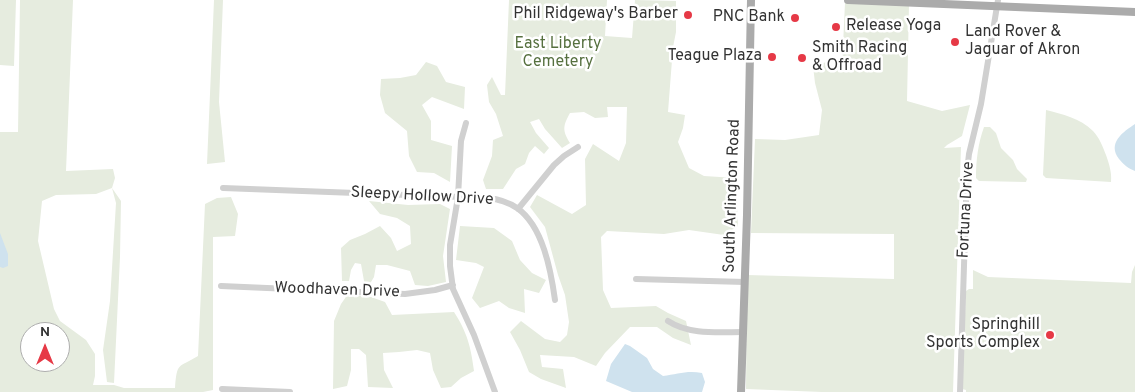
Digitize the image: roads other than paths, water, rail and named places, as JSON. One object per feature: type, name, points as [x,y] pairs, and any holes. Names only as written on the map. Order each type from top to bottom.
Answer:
[{"type":"main road","name":"South Arlington Road","points":[[741,392],[751,0]]},
{"type":"main road","points":[[848,0],[998,3],[1135,12]]},
{"type":"street","name":"Fortuna Drive","points":[[960,392],[967,170],[987,71],[998,3]]},
{"type":"street","points":[[466,123],[461,141],[458,197],[450,257],[452,285],[474,335],[495,392]]},
{"type":"street","points":[[518,209],[554,165],[578,147]]},
{"type":"street","name":"Sleepy Hollow Drive","points":[[223,188],[491,198],[506,203],[518,209],[533,225],[542,246],[555,300]]},
{"type":"street","points":[[636,279],[744,282]]},
{"type":"street","name":"Woodhaven Drive","points":[[221,286],[405,294],[435,290],[452,285]]},
{"type":"street","points":[[668,321],[678,327],[692,330],[743,332]]},
{"type":"street","points":[[222,389],[290,392]]},
{"type":"water","points":[[1135,124],[1135,171],[1128,168],[1121,161],[1115,148],[1118,138]]},
{"type":"water","points":[[0,233],[8,254],[8,266],[3,268],[0,267]]},
{"type":"water","points":[[625,344],[647,358],[653,369],[663,376],[687,372],[702,373],[705,382],[702,392],[632,392],[606,381],[611,364]]},
{"type":"place","name":"Phil Ridgeway's Barber","points":[[688,15]]},
{"type":"place","name":"PNC Bank","points":[[795,18]]},
{"type":"place","name":"Release Yoga","points":[[836,27]]},
{"type":"place","name":"Land Rover & Jaguar of Akron","points":[[955,42]]},
{"type":"place","name":"Teague Plaza","points":[[772,57]]},
{"type":"place","name":"Smith Racing & Offroad","points":[[802,58]]},
{"type":"place","name":"Springhill Sports Complex","points":[[1050,335]]},
{"type":"park label","name":"East Liberty Cemetery","points":[[558,54]]}]
